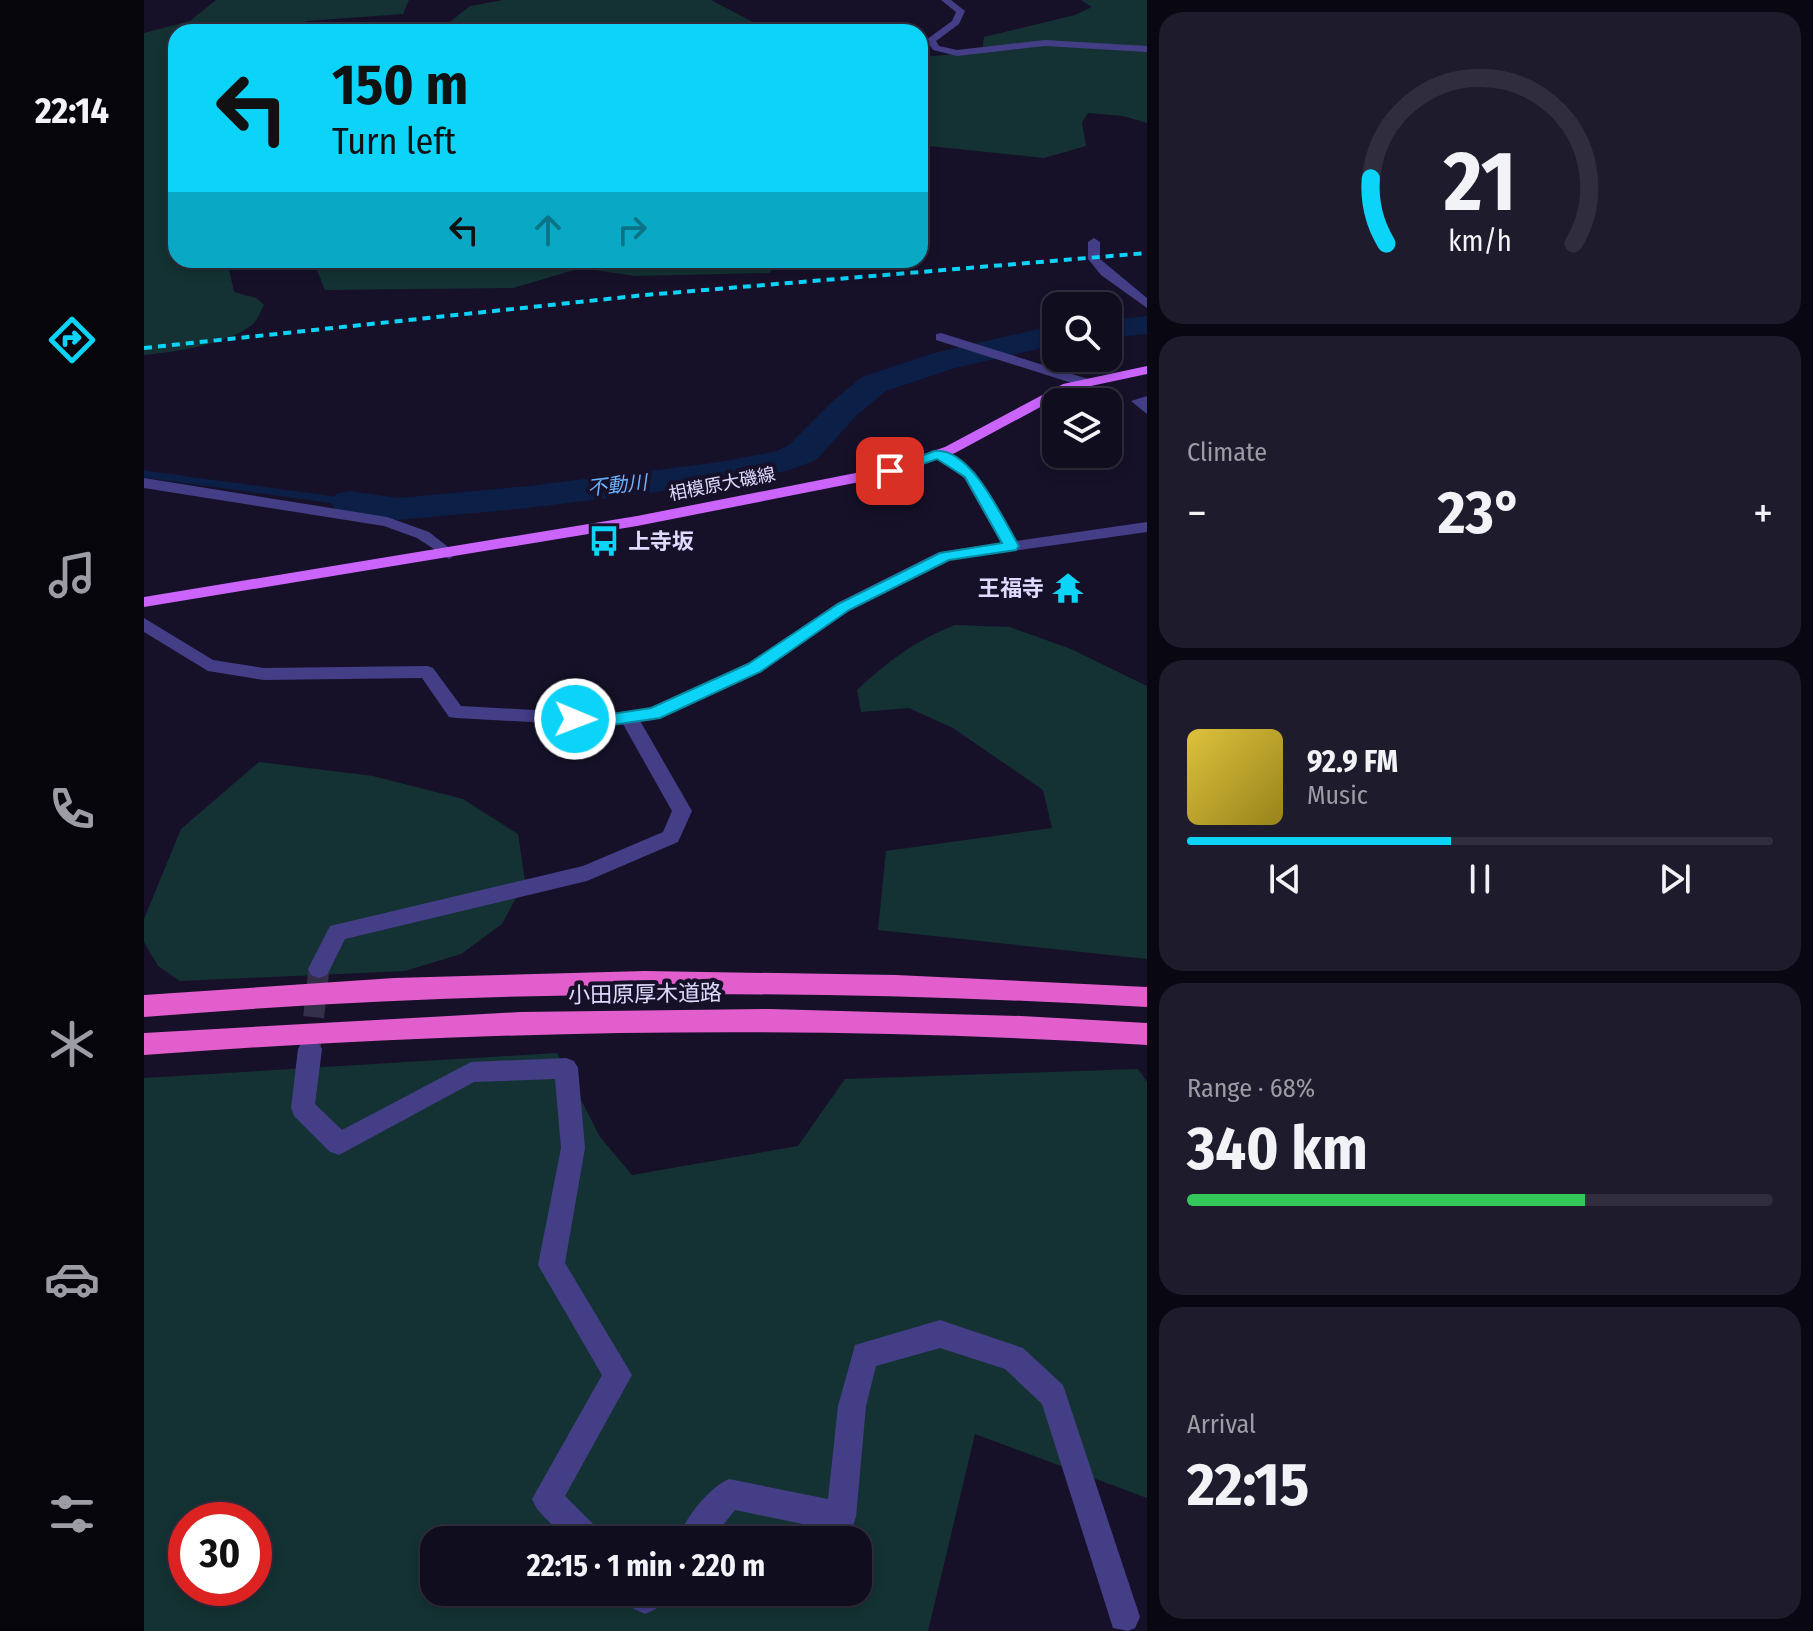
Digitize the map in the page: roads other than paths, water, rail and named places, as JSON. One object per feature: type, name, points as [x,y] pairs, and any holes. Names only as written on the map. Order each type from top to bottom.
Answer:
[{"type":"highway","name":"小田原厚木道路","points":[[144,1006],[334,992],[620,981],[823,982],[1147,997]]},
{"type":"highway","name":"小田原厚木道路","points":[[144,1044],[405,1026],[620,1019],[823,1018],[1039,1026],[1147,1034]]},
{"type":"main road","name":"相模原大磯線","points":[[144,602],[449,554],[876,474],[939,454],[1047,396],[1083,382],[1147,370]]},
{"type":"street","points":[[945,0],[961,11],[956,22],[931,40],[936,48],[946,51],[972,53],[1045,43],[1147,49]]},
{"type":"street","points":[[1094,242],[1094,259],[1105,272],[1147,304]]},
{"type":"street","points":[[941,337],[1083,382]]},
{"type":"street","points":[[1147,400],[1138,401],[1147,410]]},
{"type":"street","points":[[939,454],[970,475],[1011,546]]},
{"type":"street","points":[[144,483],[387,522],[423,535],[449,554]]},
{"type":"street","points":[[144,624],[208,665],[264,674],[427,672],[456,712],[605,720],[654,714],[754,668],[843,607],[945,556],[1147,527]]},
{"type":"street","points":[[319,969],[338,932],[587,873],[671,837],[682,811],[628,717]]},
{"type":"street","points":[[310,1049],[303,1108],[339,1144],[471,1072],[566,1068],[573,1148],[551,1265],[618,1375],[547,1499],[573,1526]]},
{"type":"street","points":[[703,1526],[729,1494],[841,1517],[852,1406],[865,1355],[940,1334],[1013,1358],[1053,1395],[1124,1617]]},
{"type":"waterway","name":"不動川","points":[[1122,328],[1147,325]]},
{"type":"waterway","name":"不動川","points":[[349,502],[398,509],[528,497],[720,473],[787,460],[803,452],[845,408],[874,384],[946,360],[1042,338]]},
{"type":"waterway","name":"不動川","points":[[144,474],[349,502]]},
{"type":"tunnel","points":[[310,1049],[319,969]]},
{"type":"railway","points":[[144,348],[645,295],[1147,253]]},
{"type":"place","name":"上寺坂","points":[[604,541]]},
{"type":"place","name":"王福寺","points":[[1068,588]]}]
